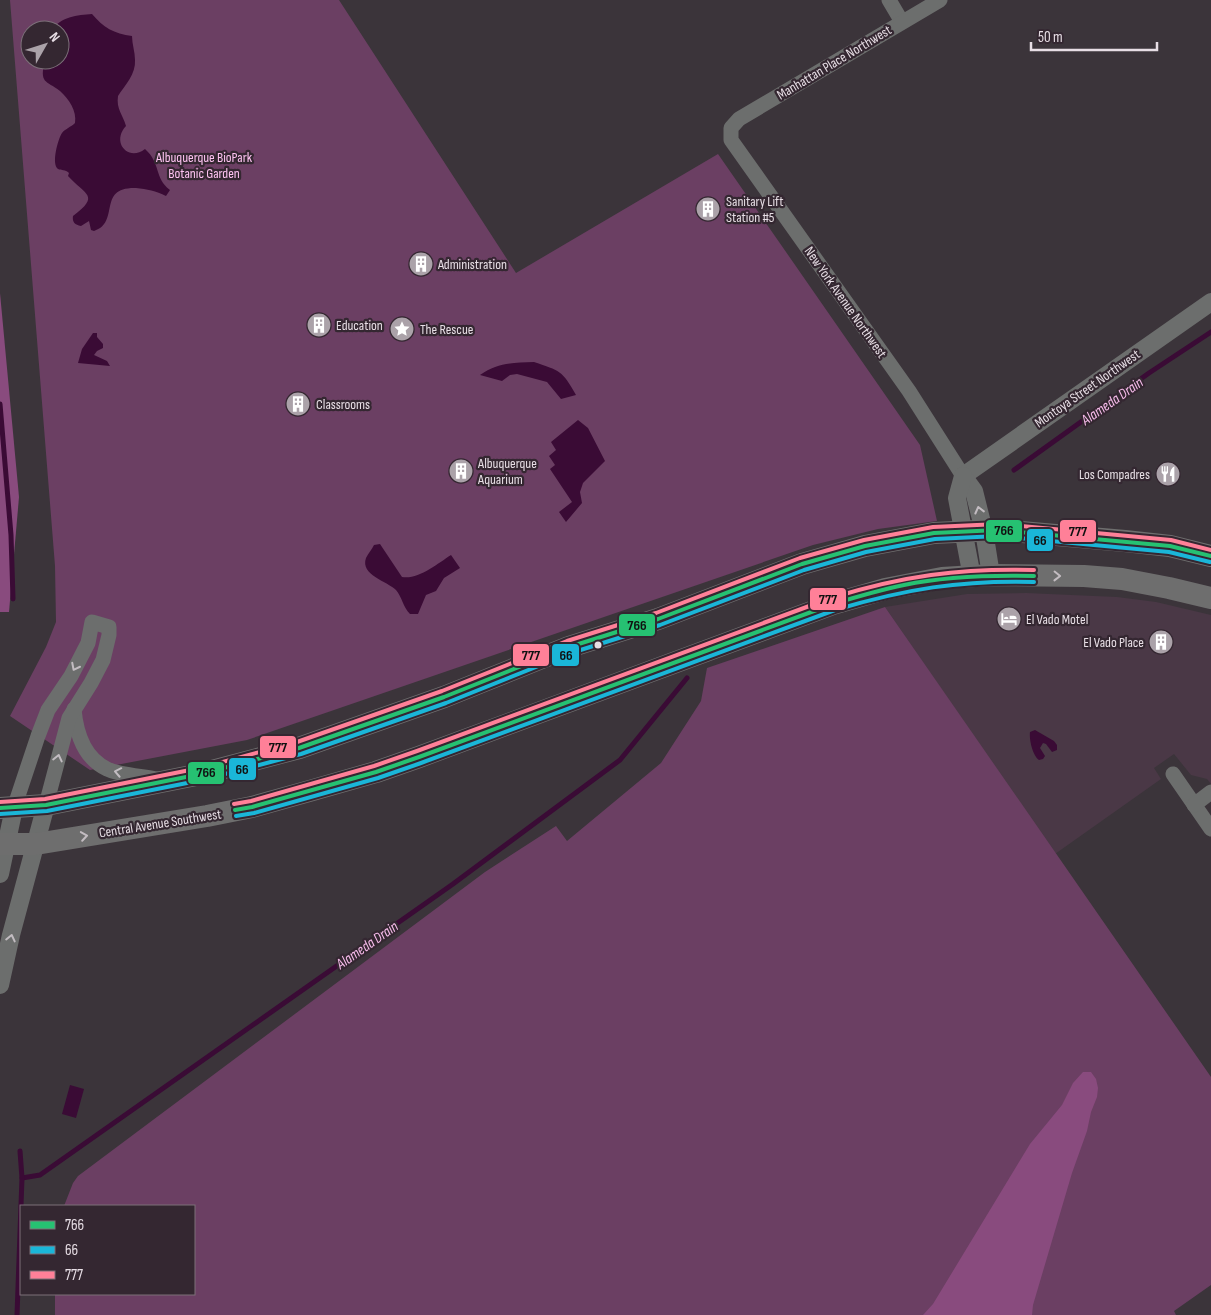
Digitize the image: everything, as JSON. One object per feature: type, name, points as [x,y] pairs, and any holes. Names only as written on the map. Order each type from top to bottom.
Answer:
[{"type":"main road","points":[[7,808],[46,805],[245,763],[361,727],[444,697],[569,647],[658,619],[802,564],[865,546],[934,534],[1008,531],[1170,546],[1211,556]]},
{"type":"main road","name":"Central Avenue Southwest","points":[[3,844],[36,844],[207,816],[252,807],[376,772],[833,604],[885,588],[942,578],[1084,576],[1122,579],[1211,598]]},
{"type":"street","points":[[889,0],[902,22]]},
{"type":"street","name":"Manhattan Place Northwest","points":[[730,128],[739,119],[940,0]]},
{"type":"street","name":"New York Avenue Northwest","points":[[730,128],[731,140],[909,391],[963,476]]},
{"type":"street","name":"Montoya Street Northwest","points":[[963,476],[1211,302]]},
{"type":"street","points":[[963,476],[957,498],[974,532],[981,576]]},
{"type":"street","points":[[0,874],[7,808],[48,710],[71,676],[88,644],[92,622],[109,627],[109,636],[103,660],[68,718],[11,935],[0,985]]},
{"type":"street","points":[[74,709],[75,723],[81,743],[96,762],[108,770],[166,781]]},
{"type":"street","points":[[1172,774],[1211,829]]},
{"type":"street","points":[[1194,805],[1211,792]]},
{"type":"shaded area","points":[[92,14],[109,29],[120,34],[132,36],[135,57],[134,70],[118,96],[119,108],[126,126],[120,138],[121,144],[128,152],[139,152],[145,149],[150,154],[165,185],[170,190],[166,196],[151,190],[136,188],[124,189],[116,193],[102,227],[94,231],[91,230],[89,221],[81,226],[74,222],[73,216],[86,204],[87,195],[68,176],[69,173],[58,169],[55,162],[60,136],[75,123],[74,110],[63,94],[43,77],[43,70],[70,70],[70,20],[63,20]]},
{"type":"shaded area","points":[[0,293],[19,497],[9,612],[0,612]]},
{"type":"shaded area","points":[[93,333],[97,333],[97,337],[103,344],[103,348],[94,355],[107,361],[110,366],[78,363],[82,349]]},
{"type":"shaded area","points":[[534,362],[560,372],[576,395],[561,399],[547,382],[517,374],[510,375],[502,381],[480,375],[499,365]]},
{"type":"shaded area","points":[[578,420],[588,428],[605,461],[583,483],[580,492],[582,503],[566,522],[559,512],[572,502],[550,469],[555,465],[549,456],[556,450],[551,442]]},
{"type":"shaded area","points":[[380,544],[402,577],[421,574],[451,555],[460,568],[444,578],[436,591],[426,595],[418,614],[410,614],[396,590],[375,577],[367,569],[365,564],[366,558],[374,545]]},
{"type":"shaded area","points":[[1026,593],[1117,597],[1156,602],[1211,615],[1211,784],[1207,779],[1191,775],[1174,754],[1154,768],[1161,779],[1055,854],[885,607],[967,594]]},
{"type":"shaded area","points":[[1035,730],[1054,741],[1057,745],[1057,750],[1052,752],[1043,743],[1040,748],[1045,756],[1039,760],[1033,751],[1030,739],[1030,732]]},
{"type":"shaded area","points":[[1083,1072],[1091,1072],[1096,1079],[1097,1097],[1072,1173],[1033,1305],[1032,1315],[923,1315],[933,1304],[1030,1144],[1062,1105],[1073,1083]]},
{"type":"shaded area","points":[[70,1085],[84,1089],[76,1118],[62,1114]]},
{"type":"green space","name":"Albuquerque BioPark Botanic Garden","points":[[10,0],[339,0],[516,273],[718,154],[920,445],[937,521],[878,529],[813,545],[247,740],[90,770],[10,716],[46,647],[56,622],[55,566]]},
{"type":"green space","points":[[885,607],[1211,1077],[1211,1285],[1174,1311],[1176,1315],[55,1315],[55,1295],[195,1295],[195,1205],[64,1205],[73,1183],[78,1176],[485,872],[556,826],[567,841],[661,763],[701,701],[707,668]]},
{"type":"waterway","name":"Alameda Drain","points":[[1014,470],[1149,373],[1211,332]]},
{"type":"waterway","points":[[0,404],[11,535],[13,599]]},
{"type":"waterway","name":"Alameda Drain","points":[[22,1178],[40,1175],[453,884],[620,760],[687,678]]},
{"type":"waterway","points":[[20,1151],[21,1205]]},
{"type":"waterway","points":[[17,1315],[20,1233]]},
{"type":"transit line","name":"777","points":[[0,802],[45,799],[200,768],[297,742],[442,691],[567,641],[656,613],[800,558],[864,540],[933,527],[999,524],[1171,540],[1211,550]]},
{"type":"transit line","name":"766","points":[[0,808],[46,805],[201,774],[299,748],[444,697],[569,647],[658,619],[802,564],[865,546],[934,533],[998,530],[1170,546],[1211,556]]},
{"type":"transit line","name":"66","points":[[0,814],[47,811],[202,780],[301,754],[446,703],[571,653],[660,625],[804,570],[866,552],[935,539],[998,536],[1169,552],[1210,562]]},
{"type":"transit line","name":"777","points":[[234,804],[251,801],[374,766],[857,590],[907,579],[956,572],[1034,570]]},
{"type":"transit line","name":"766","points":[[235,810],[252,807],[376,772],[850,599],[920,582],[985,576],[1034,576]]},
{"type":"transit line","name":"66","points":[[236,816],[254,813],[378,778],[835,610],[885,596],[933,587],[957,584],[1034,582]]},
{"type":"place","name":"Sanitary Lift Station #5","points":[[708,209]]},
{"type":"place","name":"Administration","points":[[421,264]]},
{"type":"place","name":"Education","points":[[319,325]]},
{"type":"place","name":"The Rescue","points":[[402,329]]},
{"type":"place","name":"Classrooms","points":[[298,404]]},
{"type":"place","name":"Albuquerque Aquarium","points":[[461,471]]},
{"type":"place","name":"Los Compadres","points":[[1168,474]]},
{"type":"place","name":"El Vado Motel","points":[[1009,619]]},
{"type":"place","name":"El Vado Place","points":[[1161,642]]}]
